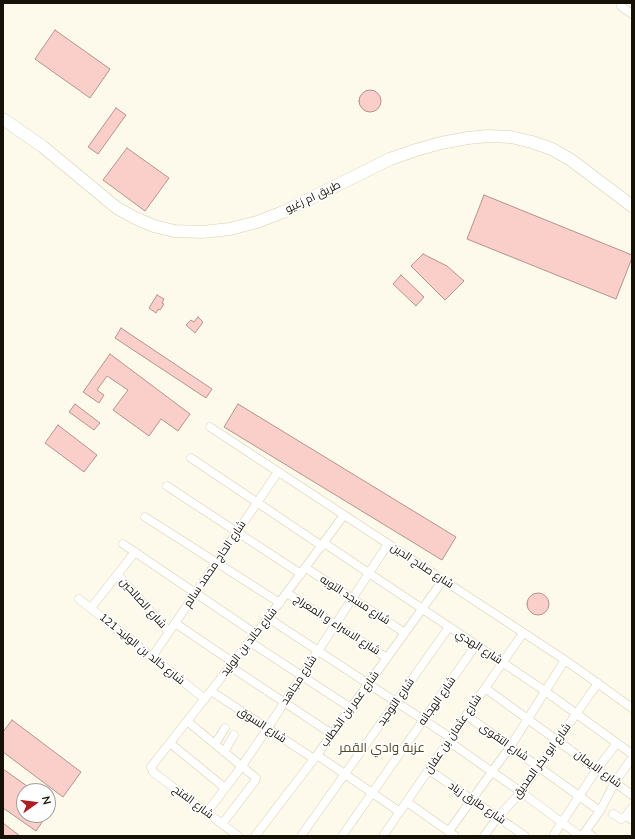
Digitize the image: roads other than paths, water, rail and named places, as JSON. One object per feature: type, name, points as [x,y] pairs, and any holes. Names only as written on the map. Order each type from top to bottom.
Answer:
[{"type":"main road","name":"طريق ام زغيو","points":[[3,119],[42,146],[117,208],[148,224],[174,231],[202,232],[230,229],[257,222],[283,212],[390,159],[441,143],[489,136],[511,137],[532,142],[552,150],[571,160],[632,206]]},
{"type":"street","name":"شارع صلاح الدين","points":[[210,427],[565,660],[632,708]]},
{"type":"street","name":"شارع الهدي","points":[[191,458],[370,573],[503,662],[632,754]]},
{"type":"street","name":"شارع الحاج محمد سالم","points":[[152,657],[278,472]]},
{"type":"street","name":"شارع مسجد التوبه","points":[[167,486],[237,532],[353,599],[405,633]]},
{"type":"street","name":"شارع خالد بن الوليد","points":[[151,767],[280,603],[344,515]]},
{"type":"street","points":[[146,517],[280,603]]},
{"type":"street","points":[[123,544],[256,634]]},
{"type":"street","name":"شارع مجاهد","points":[[207,812],[242,766],[267,729],[388,544]]},
{"type":"street","points":[[91,608],[135,552]]},
{"type":"street","name":"شارع الصالحين","points":[[118,575],[169,632]]},
{"type":"street","name":"شارع عمر بن الخطاب","points":[[255,836],[369,684],[443,580]]},
{"type":"street","name":"شارع الاسراء و المعراج","points":[[287,593],[387,658]]},
{"type":"street","name":"شارع خالد بن الوليد 121","points":[[79,599],[204,699]]},
{"type":"street","points":[[268,618],[424,720],[562,823],[585,835],[600,811],[615,782],[632,758]]},
{"type":"street","name":"شارع الصالحين","points":[[175,623],[232,665],[332,734]]},
{"type":"street","name":"شارع التوحيد","points":[[301,836],[449,627]]},
{"type":"street","name":"شارع عثمان بن عفان","points":[[385,835],[523,633]]},
{"type":"street","points":[[250,642],[351,708]]},
{"type":"street","name":"شارع الهجانه","points":[[342,836],[476,645]]},
{"type":"street","points":[[407,802],[452,834],[472,799],[510,747],[565,660]]},
{"type":"street","name":"شارع ابو بكر الصديق","points":[[484,836],[540,767],[598,683]]},
{"type":"street","name":"شارع الايمان","points":[[485,688],[632,794]]},
{"type":"street","name":"شارع السوق","points":[[211,691],[267,729],[345,774],[400,812]]},
{"type":"street","name":"شارع التقوى","points":[[466,715],[600,811]]},
{"type":"street","points":[[187,722],[254,776],[256,780],[222,824]]},
{"type":"street","points":[[215,744],[225,728]]},
{"type":"street","points":[[224,752],[234,735]]},
{"type":"street","points":[[170,743],[226,788]]},
{"type":"street","points":[[553,836],[597,769],[617,743]]},
{"type":"street","name":"شارع الفتح","points":[[151,767],[152,772],[238,836]]},
{"type":"street","name":"شارع طارق زياد","points":[[429,770],[525,836]]},
{"type":"street","points":[[613,814],[621,819],[625,816],[629,818],[632,808]]},
{"type":"district","name":"عزبة وادي القمر","points":[[382,748]]}]
